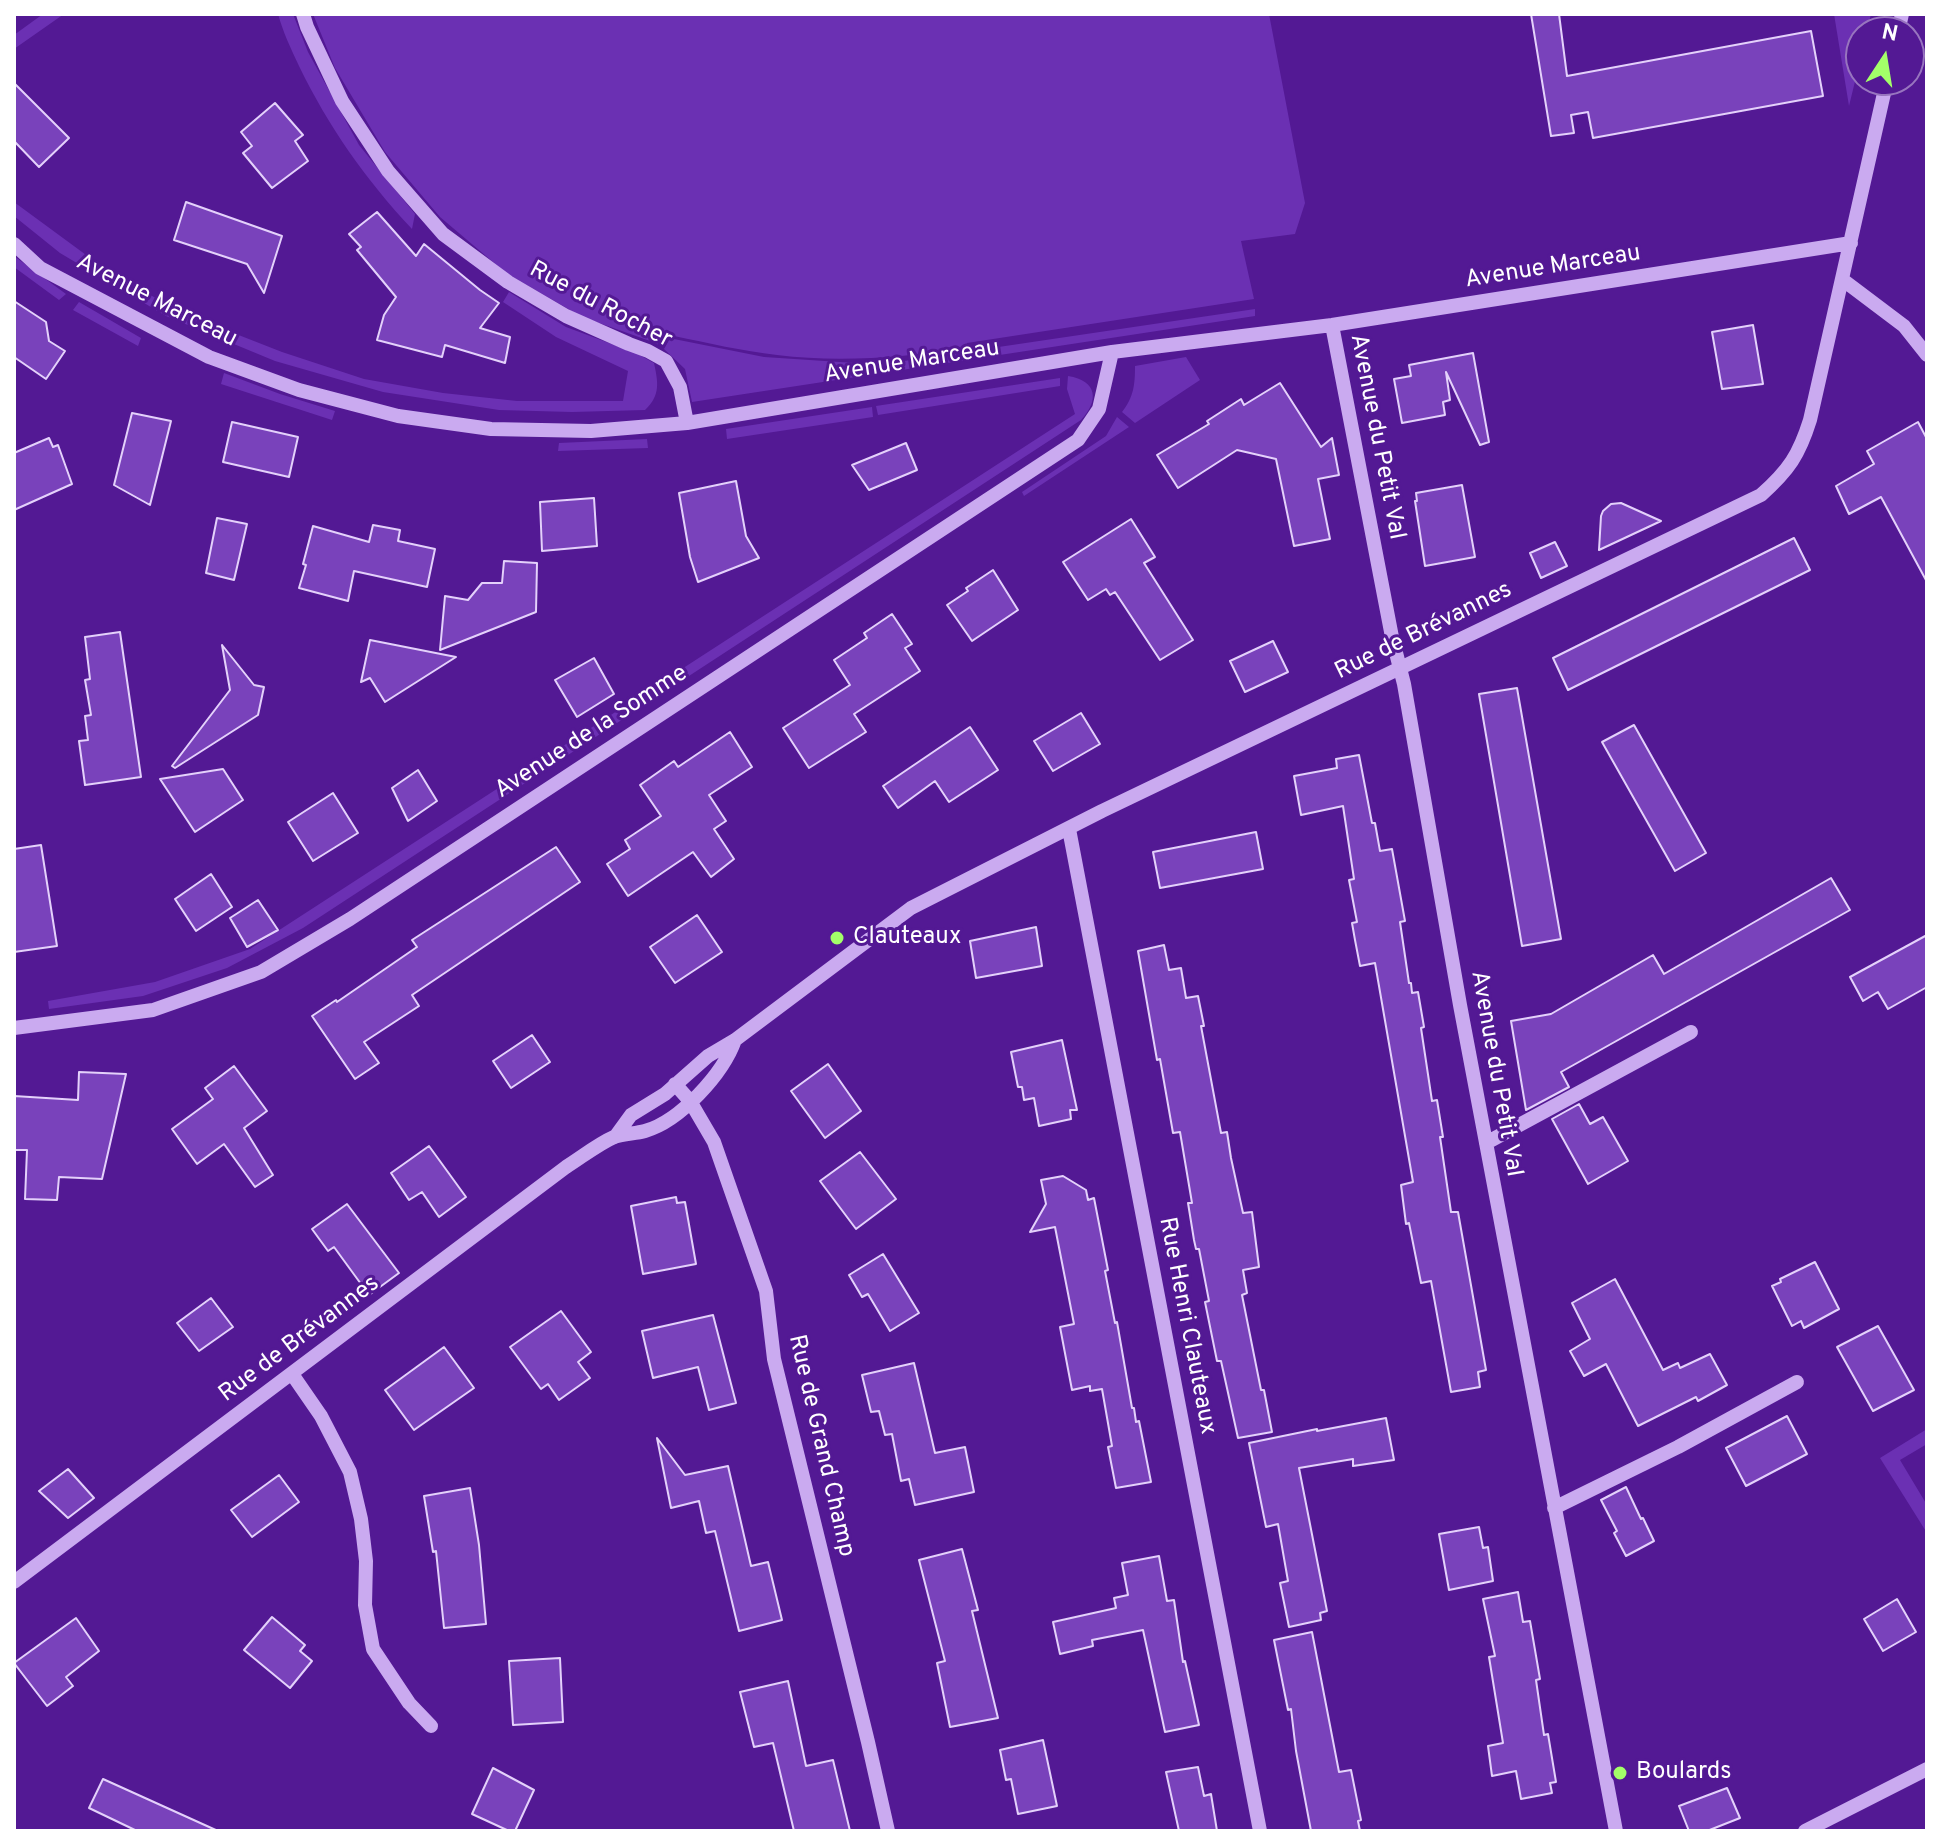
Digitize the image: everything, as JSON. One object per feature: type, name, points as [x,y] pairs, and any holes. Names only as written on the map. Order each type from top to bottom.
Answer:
[{"type":"street","name":"Rue du Rocher","points":[[303,14],[342,101],[388,171],[443,234],[508,282],[566,316],[666,361],[680,387],[687,423]]},
{"type":"street","name":"Rue de Brévannes","points":[[615,1137],[631,1115],[665,1094],[708,1056],[735,1040],[911,908],[1117,804],[1761,495],[1794,461],[1804,441],[1883,96]]},
{"type":"street","name":"Avenue Marceau","points":[[14,244],[40,268],[209,357],[299,390],[398,416],[491,429],[591,431],[687,423],[1112,352],[1332,325],[1851,243]]},
{"type":"street","points":[[1843,280],[1904,326],[1927,355]]},
{"type":"street","name":"Avenue du Petit Val","points":[[1332,325],[1400,668],[1616,1831]]},
{"type":"street","name":"Avenue de la Somme","points":[[14,1028],[153,1010],[261,972],[350,919],[1078,440],[1099,409],[1112,352]]},
{"type":"street","name":"Rue Henri Clauteaux","points":[[1069,829],[1260,1831]]},
{"type":"street","points":[[1486,1143],[1691,1032]]},
{"type":"street","name":"Rue de Brévannes","points":[[14,1582],[566,1167],[615,1137],[647,1131],[680,1112],[715,1076],[730,1054],[735,1040]]},
{"type":"street","name":"Rue de Grand Champ","points":[[675,1084],[690,1101],[714,1142],[766,1291],[774,1359],[888,1831]]},
{"type":"street","points":[[292,1374],[321,1416],[350,1472],[361,1519],[366,1561],[365,1605],[373,1649],[409,1703],[431,1726]]},
{"type":"street","points":[[1554,1508],[1678,1447],[1797,1382]]},
{"type":"street","points":[[1805,1831],[1927,1769]]},
{"type":"shaded area","points":[[43,14],[64,14],[14,49],[14,35]]},
{"type":"shaded area","points":[[278,14],[293,14],[308,52],[359,145],[415,214],[412,229],[364,172],[335,131],[299,66]]},
{"type":"shaded area","points":[[313,14],[1269,14],[1305,203],[1295,234],[1241,241],[1254,299],[967,343],[967,348],[896,356],[849,359],[801,357],[674,336],[665,339],[661,346],[582,317],[506,273],[440,217],[385,152],[335,68]]},
{"type":"shaded area","points":[[1834,14],[1871,14],[1845,16],[1845,81]]},
{"type":"shaded area","points":[[14,202],[112,274],[185,314],[282,352],[364,379],[443,393],[517,401],[623,401],[628,371],[556,337],[503,302],[509,292],[566,327],[636,353],[654,363],[656,394],[645,410],[499,410],[383,392],[275,361],[166,316],[60,253],[14,216]]},
{"type":"shaded area","points":[[14,256],[66,294],[59,300],[14,267]]},
{"type":"shaded area","points":[[79,302],[141,338],[138,346],[73,310]]},
{"type":"shaded area","points":[[1255,309],[1255,316],[692,402],[685,369],[664,349],[669,340],[674,339],[764,357],[855,363],[904,361]]},
{"type":"shaded area","points":[[1186,357],[1200,380],[1135,423],[1122,412],[1133,390],[1135,366]]},
{"type":"shaded area","points":[[224,373],[335,411],[332,420],[221,384]]},
{"type":"shaded area","points":[[1068,376],[1085,382],[1092,393],[1091,406],[1081,420],[303,928],[227,968],[143,996],[49,1009],[48,1001],[155,982],[250,949],[1075,414],[1067,389]]},
{"type":"shaded area","points":[[1060,378],[1060,386],[878,415],[876,406]]},
{"type":"shaded area","points":[[872,407],[873,417],[727,439],[726,429]]},
{"type":"shaded area","points":[[1117,417],[1129,427],[1024,496],[1022,492],[1106,436]]},
{"type":"shaded area","points":[[647,439],[648,448],[558,451],[559,443]]},
{"type":"shaded area","points":[[1927,1429],[1927,1444],[1900,1460],[1927,1505],[1927,1533],[1880,1458]]},
{"type":"building","points":[[1531,14],[1559,14],[1567,76],[1811,31],[1823,96],[1593,138],[1588,112],[1571,115],[1574,133],[1551,136]]},
{"type":"building","points":[[14,83],[69,138],[39,167],[14,141]]},
{"type":"building","points":[[275,103],[303,135],[295,141],[308,161],[272,188],[243,153],[252,146],[241,132]]},
{"type":"building","points":[[186,202],[282,236],[264,293],[247,264],[174,240]]},
{"type":"building","points":[[377,212],[416,256],[424,244],[499,303],[480,328],[510,337],[505,363],[445,345],[442,357],[377,340],[384,315],[396,297],[357,250],[361,247],[349,234]]},
{"type":"building","points":[[14,301],[46,322],[49,341],[65,351],[46,379],[14,357]]},
{"type":"building","points":[[1753,325],[1763,384],[1722,389],[1712,332]]},
{"type":"building","points":[[1473,353],[1489,442],[1480,445],[1446,372],[1450,400],[1443,402],[1445,415],[1402,423],[1394,379],[1411,376],[1409,365]]},
{"type":"building","points":[[1280,383],[1321,447],[1332,438],[1339,475],[1318,479],[1330,539],[1294,546],[1276,459],[1237,450],[1178,488],[1157,455],[1209,424],[1207,421],[1241,399],[1244,405]]},
{"type":"building","points":[[132,413],[171,421],[150,505],[114,485]]},
{"type":"building","points":[[232,422],[298,437],[289,477],[223,462]]},
{"type":"building","points":[[1918,422],[1927,439],[1927,582],[1881,497],[1849,514],[1836,486],[1874,464],[1867,451]]},
{"type":"building","points":[[49,438],[53,447],[58,445],[72,484],[14,510],[14,453]]},
{"type":"building","points":[[906,443],[917,470],[869,490],[852,465]]},
{"type":"building","points":[[736,481],[746,536],[759,558],[698,582],[690,557],[679,493]]},
{"type":"building","points":[[1462,485],[1475,557],[1425,566],[1416,493]]},
{"type":"building","points":[[594,498],[597,546],[542,551],[540,502]]},
{"type":"building","points":[[1621,503],[1661,521],[1599,550],[1603,511],[1611,504]]},
{"type":"building","points":[[217,518],[247,524],[234,580],[206,573]]},
{"type":"building","points":[[1131,519],[1155,557],[1144,563],[1193,640],[1160,660],[1115,592],[1110,595],[1106,589],[1088,600],[1063,562]]},
{"type":"building","points":[[373,525],[400,530],[398,541],[435,549],[427,587],[354,571],[348,601],[299,588],[313,526],[369,542]]},
{"type":"building","points":[[1794,538],[1810,570],[1568,690],[1553,658]]},
{"type":"building","points":[[1555,542],[1567,566],[1541,578],[1530,553]]},
{"type":"building","points":[[504,561],[537,563],[536,612],[440,650],[445,596],[468,600],[482,583],[502,583]]},
{"type":"building","points":[[993,570],[1018,610],[972,641],[947,605]]},
{"type":"building","points":[[892,614],[912,644],[905,648],[920,671],[854,714],[866,732],[809,768],[783,728],[850,685],[834,660],[867,638],[864,633]]},
{"type":"building","points":[[120,632],[141,777],[85,785],[79,741],[88,740],[85,716],[91,715],[85,680],[90,679],[85,637]]},
{"type":"building","points":[[370,640],[456,657],[385,702],[370,678],[361,682]]},
{"type":"building","points":[[1273,641],[1288,672],[1245,692],[1230,661]]},
{"type":"building","points":[[222,645],[254,685],[264,687],[258,715],[175,768],[172,766],[230,690]]},
{"type":"building","points":[[594,658],[614,694],[577,717],[555,680]]},
{"type":"building","points":[[1517,688],[1561,939],[1522,946],[1479,694]]},
{"type":"building","points":[[1081,713],[1100,744],[1053,771],[1034,741]]},
{"type":"building","points":[[1634,725],[1706,853],[1675,871],[1602,742]]},
{"type":"building","points":[[970,727],[998,770],[949,802],[935,781],[898,808],[883,786]]},
{"type":"building","points":[[730,732],[752,767],[709,795],[726,821],[714,829],[734,859],[711,877],[693,852],[628,896],[607,864],[630,849],[625,840],[661,816],[640,785],[674,761],[678,767]]},
{"type":"building","points":[[1359,755],[1380,851],[1392,849],[1405,921],[1400,922],[1409,983],[1412,993],[1418,992],[1432,1101],[1437,1100],[1443,1137],[1440,1137],[1451,1212],[1458,1212],[1486,1370],[1478,1372],[1480,1387],[1451,1392],[1431,1281],[1421,1283],[1409,1223],[1406,1224],[1401,1185],[1413,1182],[1375,963],[1360,966],[1355,940],[1352,923],[1357,922],[1349,880],[1354,879],[1343,806],[1301,815],[1294,776],[1337,768],[1336,759]]},
{"type":"building","points":[[223,769],[243,800],[195,832],[160,779]]},
{"type":"building","points":[[418,770],[437,801],[408,821],[392,788]]},
{"type":"building","points":[[333,793],[358,833],[313,861],[288,822]]},
{"type":"building","points":[[1256,832],[1263,869],[1160,888],[1153,852]]},
{"type":"building","points":[[41,845],[57,946],[14,952],[14,849]]},
{"type":"building","points":[[556,847],[580,882],[412,995],[419,1006],[364,1042],[379,1063],[355,1079],[312,1016],[417,947],[412,940]]},
{"type":"building","points":[[211,874],[232,907],[196,931],[175,899]]},
{"type":"building","points":[[1831,878],[1850,910],[1561,1072],[1569,1087],[1526,1110],[1511,1021],[1551,1014],[1653,955],[1664,974]]},
{"type":"building","points":[[258,900],[278,930],[247,947],[230,918]]},
{"type":"building","points":[[697,915],[722,952],[675,983],[650,947]]},
{"type":"building","points":[[1036,927],[1042,966],[976,978],[970,941]]},
{"type":"building","points":[[1927,935],[1927,987],[1888,1009],[1878,992],[1863,1001],[1850,977]]},
{"type":"building","points":[[1164,945],[1169,970],[1181,968],[1186,998],[1198,996],[1221,1133],[1227,1132],[1243,1213],[1252,1212],[1259,1267],[1243,1270],[1247,1293],[1242,1295],[1272,1432],[1238,1438],[1221,1361],[1217,1361],[1205,1302],[1209,1301],[1188,1203],[1192,1203],[1180,1132],[1173,1133],[1138,951]]},
{"type":"building","points":[[532,1035],[550,1062],[511,1088],[493,1061]]},
{"type":"building","points":[[1062,1040],[1077,1110],[1070,1110],[1071,1119],[1039,1126],[1034,1098],[1024,1100],[1022,1087],[1018,1087],[1011,1052]]},
{"type":"building","points":[[828,1064],[861,1111],[825,1138],[791,1091]]},
{"type":"building","points":[[234,1066],[267,1111],[244,1128],[273,1175],[255,1187],[224,1144],[197,1164],[172,1129],[213,1099],[205,1088]]},
{"type":"building","points":[[79,1072],[126,1074],[102,1179],[59,1177],[57,1200],[25,1199],[27,1150],[14,1150],[14,1096],[78,1100]]},
{"type":"building","points":[[1579,1104],[1590,1124],[1603,1117],[1628,1161],[1588,1184],[1552,1119]]},
{"type":"building","points":[[429,1146],[466,1197],[439,1217],[422,1192],[409,1200],[391,1173]]},
{"type":"building","points":[[860,1152],[896,1199],[856,1229],[820,1181]]},
{"type":"building","points":[[1063,1176],[1086,1190],[1088,1200],[1094,1198],[1132,1408],[1136,1422],[1139,1421],[1151,1482],[1116,1488],[1102,1389],[1090,1391],[1090,1386],[1072,1390],[1060,1327],[1074,1324],[1055,1227],[1030,1232],[1046,1204],[1041,1180]]},
{"type":"building","points":[[676,1197],[677,1203],[685,1202],[696,1264],[643,1274],[631,1206]]},
{"type":"building","points":[[347,1204],[399,1273],[369,1295],[334,1247],[328,1251],[312,1229]]},
{"type":"building","points":[[883,1254],[919,1313],[890,1331],[868,1294],[862,1297],[849,1275]]},
{"type":"building","points":[[1815,1262],[1839,1309],[1804,1328],[1801,1321],[1792,1326],[1772,1286]]},
{"type":"building","points":[[1615,1279],[1663,1370],[1678,1363],[1680,1368],[1710,1354],[1727,1385],[1638,1426],[1606,1364],[1584,1376],[1570,1351],[1590,1339],[1572,1303]]},
{"type":"building","points":[[211,1298],[233,1327],[199,1351],[177,1323]]},
{"type":"building","points":[[561,1311],[591,1352],[578,1362],[590,1378],[559,1400],[548,1384],[541,1389],[510,1347]]},
{"type":"building","points":[[713,1315],[736,1403],[709,1410],[698,1367],[653,1378],[642,1331]]},
{"type":"building","points":[[1878,1326],[1914,1390],[1873,1411],[1837,1347]]},
{"type":"building","points":[[444,1347],[474,1388],[414,1430],[385,1390]]},
{"type":"building","points":[[914,1363],[935,1453],[965,1447],[974,1492],[915,1505],[909,1479],[901,1481],[892,1434],[885,1435],[879,1411],[871,1412],[862,1375]]},
{"type":"building","points":[[1787,1416],[1807,1454],[1746,1486],[1726,1448]]},
{"type":"building","points":[[1386,1418],[1394,1460],[1353,1466],[1353,1459],[1299,1468],[1327,1611],[1320,1613],[1321,1620],[1289,1627],[1280,1583],[1288,1581],[1278,1524],[1266,1527],[1249,1443]]},
{"type":"building","points":[[657,1438],[685,1475],[728,1466],[751,1566],[768,1562],[782,1620],[739,1631],[715,1531],[706,1533],[699,1501],[671,1508]]},
{"type":"building","points":[[68,1469],[94,1498],[68,1518],[39,1491]]},
{"type":"building","points":[[279,1475],[299,1502],[252,1537],[231,1510]]},
{"type":"building","points":[[1626,1487],[1654,1541],[1626,1556],[1601,1500]]},
{"type":"building","points":[[470,1488],[486,1624],[444,1628],[436,1551],[433,1552],[424,1496]]},
{"type":"building","points":[[1479,1527],[1483,1548],[1488,1547],[1493,1581],[1449,1590],[1439,1534]]},
{"type":"building","points":[[962,1549],[978,1610],[972,1611],[998,1718],[950,1727],[937,1663],[945,1661],[919,1560]]},
{"type":"building","points":[[1159,1556],[1167,1601],[1174,1600],[1183,1662],[1199,1725],[1165,1732],[1143,1630],[1092,1640],[1093,1646],[1060,1654],[1053,1622],[1116,1608],[1114,1598],[1128,1595],[1122,1563]]},
{"type":"building","points":[[1518,1592],[1523,1622],[1530,1621],[1540,1679],[1536,1680],[1544,1735],[1548,1734],[1556,1782],[1550,1783],[1552,1793],[1521,1799],[1516,1771],[1492,1776],[1488,1746],[1503,1743],[1489,1657],[1495,1656],[1483,1599]]},
{"type":"building","points":[[1897,1599],[1916,1632],[1883,1651],[1864,1619]]},
{"type":"building","points":[[272,1617],[305,1645],[300,1651],[312,1661],[290,1688],[244,1650]]},
{"type":"building","points":[[76,1618],[99,1651],[66,1677],[73,1686],[47,1706],[14,1663]]},
{"type":"building","points":[[1312,1632],[1339,1772],[1351,1770],[1361,1820],[1358,1821],[1360,1831],[1311,1831],[1291,1709],[1288,1710],[1274,1640]]},
{"type":"building","points":[[560,1658],[563,1722],[513,1725],[509,1661]]},
{"type":"building","points":[[788,1681],[806,1766],[833,1760],[850,1831],[794,1831],[773,1743],[754,1747],[740,1692]]},
{"type":"building","points":[[1043,1740],[1057,1806],[1018,1814],[1011,1779],[1006,1780],[1000,1750]]},
{"type":"building","points":[[1198,1767],[1204,1796],[1211,1794],[1217,1831],[1179,1831],[1166,1772]]},
{"type":"building","points":[[493,1768],[534,1790],[515,1831],[472,1814]]},
{"type":"building","points":[[103,1779],[218,1831],[137,1831],[89,1808]]},
{"type":"building","points":[[1727,1788],[1740,1818],[1707,1831],[1689,1831],[1679,1806]]},
{"type":"place","name":"Clauteaux","points":[[837,938]]},
{"type":"place","name":"Boulards","points":[[1620,1773]]}]
